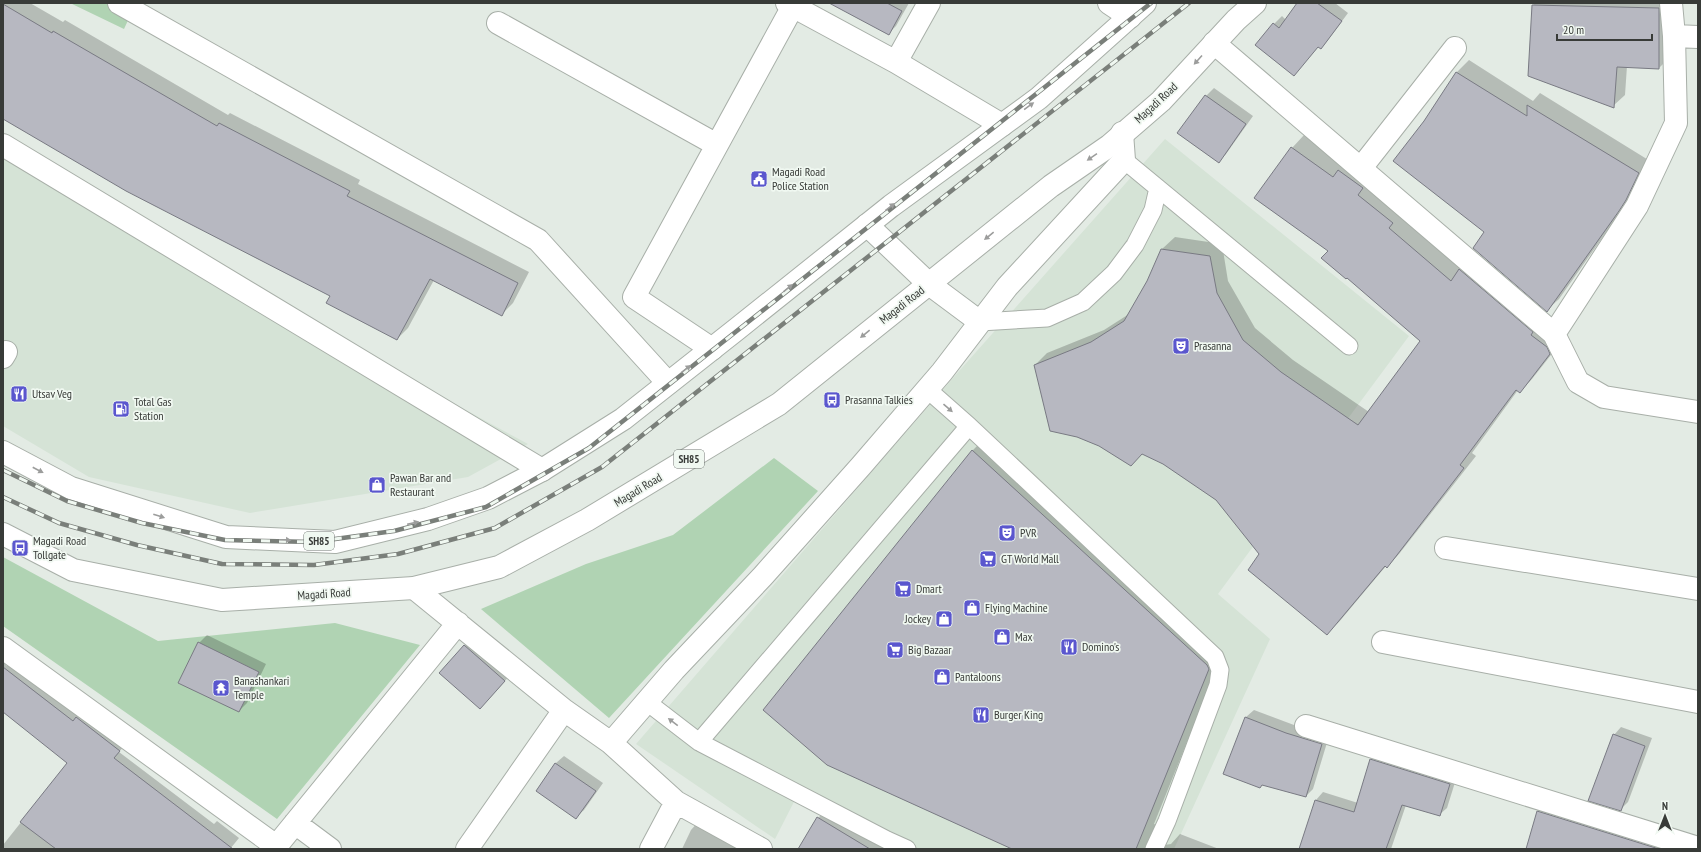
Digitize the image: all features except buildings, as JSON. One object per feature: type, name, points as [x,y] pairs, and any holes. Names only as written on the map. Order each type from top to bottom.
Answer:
[{"type":"street","points":[[118,3],[538,240],[668,383]]},
{"type":"street","points":[[896,62],[929,3]]},
{"type":"street","points":[[1109,3],[1138,10]]},
{"type":"street","name":"Magadi Road","points":[[3,534],[72,570],[222,600],[414,588],[499,567],[588,520],[779,404],[1051,186],[1109,146],[1122,133],[1161,101],[1236,20],[1255,3]]},
{"type":"street","points":[[1554,334],[1637,206],[1676,123],[1674,36],[1671,3]]},
{"type":"street","points":[[712,349],[634,297],[717,145],[790,4],[896,62],[1002,125]]},
{"type":"street","name":"SH85","points":[[3,452],[71,488],[226,537],[335,542],[428,519],[488,498],[542,470],[623,419],[891,206],[1039,98],[1138,10]]},
{"type":"street","points":[[498,23],[717,145]]},
{"type":"street","points":[[1674,36],[1698,37]]},
{"type":"street","points":[[1214,43],[1554,334],[1578,382],[1604,397],[1698,412]]},
{"type":"street","points":[[1361,168],[1455,48]]},
{"type":"street","points":[[611,743],[674,670],[778,558],[927,389],[1007,287],[1124,160],[1122,133]]},
{"type":"street","points":[[3,145],[542,470]]},
{"type":"street","points":[[867,225],[929,284],[980,322]]},
{"type":"street","points":[[1446,548],[1698,588]]},
{"type":"street","points":[[414,588],[564,710],[611,743],[676,802],[761,849]]},
{"type":"street","points":[[3,648],[275,847],[458,623]]},
{"type":"street","points":[[1383,642],[1698,702]]},
{"type":"street","points":[[467,849],[564,710]]},
{"type":"street","points":[[1306,726],[1698,848]]},
{"type":"street","points":[[651,849],[676,802]]},
{"type":"street","points":[[295,823],[330,849]]},
{"type":"lane","points":[[1124,160],[1349,346]]},
{"type":"lane","points":[[980,322],[1047,318],[1083,302],[1114,273],[1135,245],[1153,210],[1158,188]]},
{"type":"lane","points":[[927,389],[969,426],[1215,657],[1220,670],[1218,685],[1167,821],[1154,849]]},
{"type":"lane","points":[[698,742],[969,426]]},
{"type":"lane","points":[[647,702],[698,742],[886,840],[907,849]]},
{"type":"shaded area","points":[[1165,139],[1409,336],[1218,594],[1270,639],[1174,849],[917,849],[798,794],[775,839],[636,744],[960,370]]},
{"type":"shaded area","points":[[3,150],[528,444],[468,477],[250,513],[89,477],[3,426]]},
{"type":"green space","points":[[70,3],[136,3],[124,29]]},
{"type":"green space","points":[[774,458],[818,491],[609,718],[481,609],[586,564],[673,535]]},
{"type":"green space","points":[[3,557],[158,641],[335,623],[420,645],[277,819],[3,626]]},
{"type":"railway","points":[[3,470],[67,501],[142,523],[225,540],[313,542],[394,531],[486,507],[589,448],[1151,3]]},
{"type":"railway","points":[[3,497],[59,523],[137,545],[222,564],[314,565],[398,554],[495,528],[602,467],[1189,3]]},
{"type":"place","name":"Magadi Road Police Station","points":[[759,179]]},
{"type":"place","name":"Prasanna","points":[[1181,346]]},
{"type":"place","name":"Utsav Veg","points":[[19,394]]},
{"type":"place","name":"Prasanna Talkies","points":[[832,400]]},
{"type":"place","name":"Total Gas Station","points":[[121,409]]},
{"type":"place","name":"Pawan Bar and Restaurant","points":[[377,485]]},
{"type":"place","name":"PVR","points":[[1007,533]]},
{"type":"place","name":"Magadi Road Tollgate","points":[[20,548]]},
{"type":"place","name":"GT World Mall","points":[[988,559]]},
{"type":"place","name":"Dmart","points":[[903,589]]},
{"type":"place","name":"Flying Machine","points":[[972,608]]},
{"type":"place","name":"Jockey","points":[[944,619]]},
{"type":"place","name":"Max","points":[[1002,637]]},
{"type":"place","name":"Domino's","points":[[1069,647]]},
{"type":"place","name":"Big Bazaar","points":[[895,650]]},
{"type":"place","name":"Pantaloons","points":[[942,677]]},
{"type":"place","name":"Banashankari Temple","points":[[221,688]]},
{"type":"place","name":"Burger King","points":[[981,715]]}]
